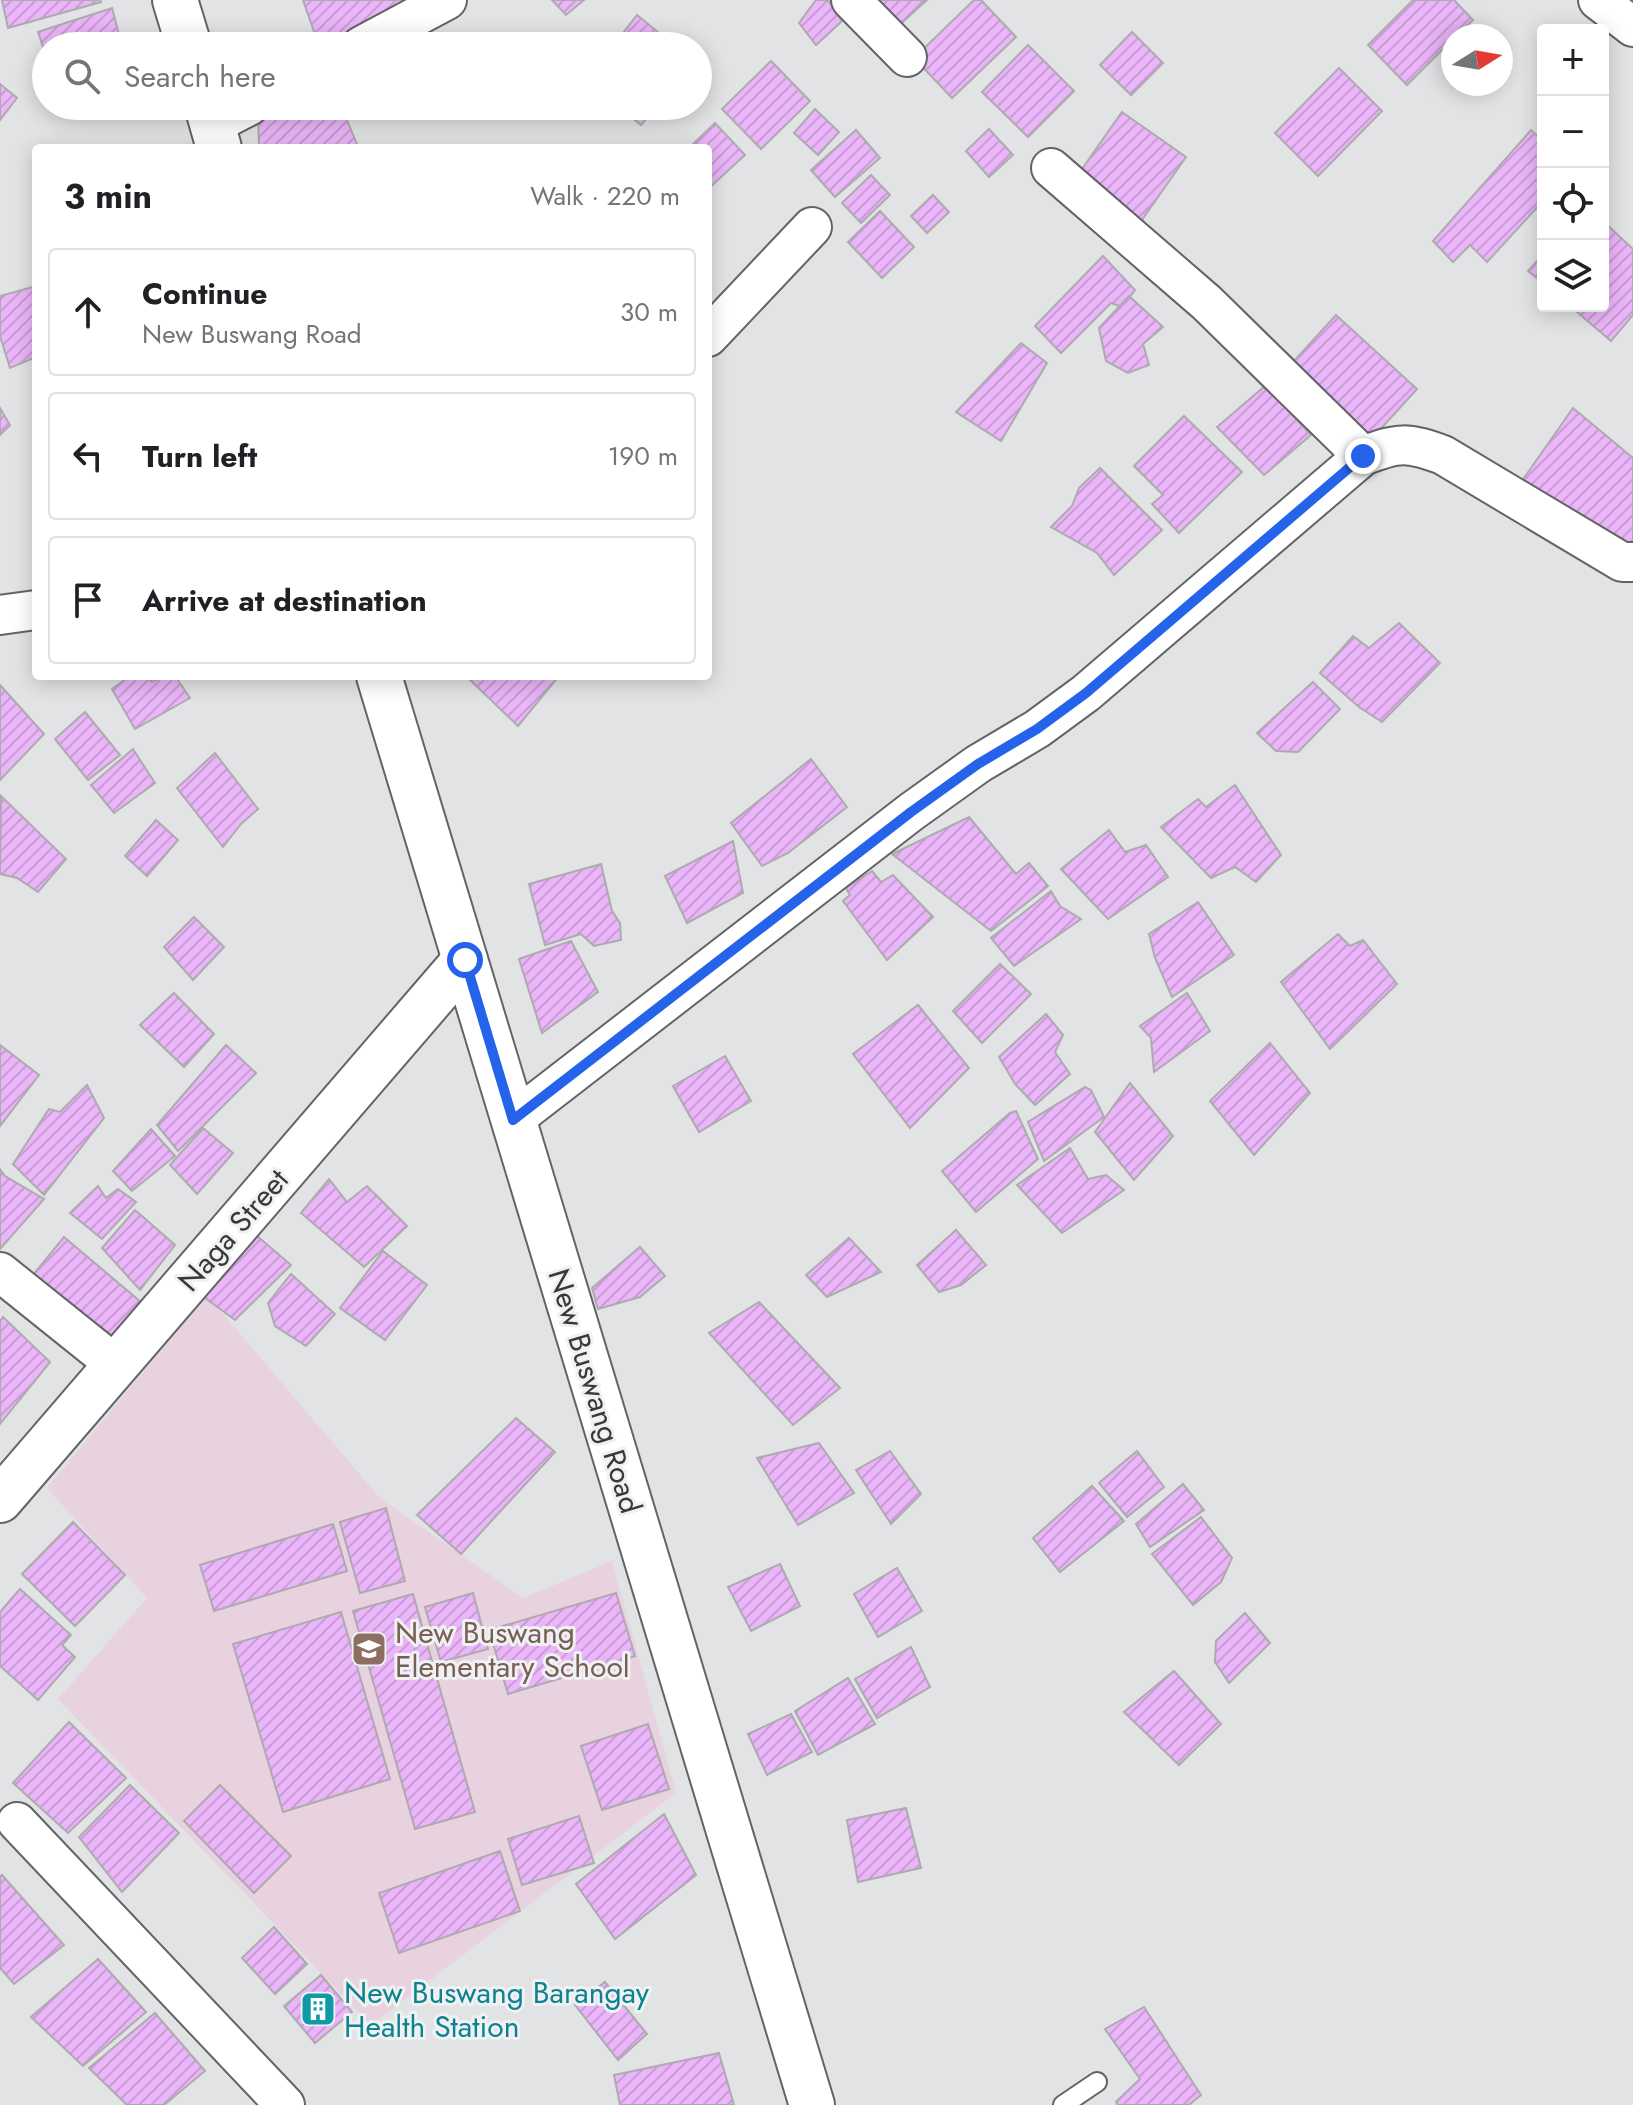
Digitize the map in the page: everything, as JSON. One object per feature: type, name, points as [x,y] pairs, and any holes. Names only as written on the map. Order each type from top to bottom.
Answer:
[{"type":"street","points":[[175,0],[185,32]]},
{"type":"street","points":[[387,32],[447,0]]},
{"type":"street","points":[[851,0],[907,57]]},
{"type":"street","points":[[1051,168],[1207,303],[1363,456]]},
{"type":"street","points":[[712,333],[812,227]]},
{"type":"street","points":[[513,1120],[911,812],[1086,693],[1363,456],[1388,446],[1412,444],[1443,455],[1622,562],[1633,562]]},
{"type":"street","points":[[0,615],[32,611]]},
{"type":"street","name":"New Buswang Road","points":[[380,680],[812,2105]]},
{"type":"street","name":"Naga Street","points":[[0,1500],[465,960]]},
{"type":"street","points":[[0,1272],[116,1365]]},
{"type":"street","points":[[17,1822],[285,2105]]},
{"type":"lane","points":[[1063,2105],[1097,2082]]},
{"type":"shaded area","name":"New Buswang Elementary School","points":[[207,1295],[380,1498],[523,1598],[612,1561],[676,1793],[371,2025],[58,1699],[147,1598],[47,1488]]},
{"type":"building","points":[[2,0],[100,0],[101,2],[8,28]]},
{"type":"building","points":[[303,0],[406,0],[410,9],[358,32],[314,32]]},
{"type":"building","points":[[552,0],[584,0],[566,15]]},
{"type":"building","points":[[816,0],[828,0],[842,21],[816,45],[799,23]]},
{"type":"building","points":[[871,0],[927,0],[896,28]]},
{"type":"building","points":[[974,0],[981,0],[1016,37],[952,98],[914,58]]},
{"type":"building","points":[[1413,0],[1454,0],[1473,20],[1469,24],[1441,24],[1441,51],[1407,85],[1368,45]]},
{"type":"building","points":[[112,8],[118,32],[38,32]]},
{"type":"building","points":[[637,15],[658,32],[624,32]]},
{"type":"building","points":[[1132,32],[1163,63],[1131,95],[1100,65]]},
{"type":"building","points":[[1028,45],[1074,91],[1028,137],[982,92]]},
{"type":"building","points":[[771,61],[810,101],[761,149],[722,109]]},
{"type":"building","points":[[1339,68],[1382,111],[1318,176],[1275,133]]},
{"type":"building","points":[[0,84],[17,98],[0,120]]},
{"type":"building","points":[[815,109],[839,132],[818,155],[794,133]]},
{"type":"building","points":[[1122,112],[1186,157],[1139,224],[1075,179]]},
{"type":"building","points":[[258,120],[347,120],[357,144],[259,144]]},
{"type":"building","points":[[715,123],[745,155],[712,185],[712,144],[693,144]]},
{"type":"building","points":[[989,129],[1013,155],[989,177],[966,151]]},
{"type":"building","points":[[856,130],[880,158],[835,197],[811,170]]},
{"type":"building","points":[[1531,130],[1537,136],[1537,208],[1487,262],[1470,245],[1453,262],[1433,241]]},
{"type":"building","points":[[871,175],[890,195],[861,223],[842,203]]},
{"type":"building","points":[[933,195],[949,212],[927,233],[911,216]]},
{"type":"building","points":[[880,211],[914,247],[882,278],[848,242]]},
{"type":"building","points":[[1609,227],[1633,249],[1633,315],[1611,341],[1577,312],[1609,312]]},
{"type":"building","points":[[1103,256],[1135,290],[1122,307],[1111,303],[1061,353],[1035,326]]},
{"type":"building","points":[[1537,261],[1537,278],[1528,271]]},
{"type":"building","points":[[32,287],[32,359],[10,368],[0,336],[0,296]]},
{"type":"building","points":[[1129,296],[1163,327],[1143,344],[1149,365],[1128,373],[1106,361],[1099,328]]},
{"type":"building","points":[[1336,315],[1417,389],[1366,445],[1285,371]]},
{"type":"building","points":[[1021,343],[1047,363],[1001,441],[956,412]]},
{"type":"building","points":[[1265,386],[1311,435],[1264,475],[1217,427]]},
{"type":"building","points":[[0,408],[10,425],[0,435]]},
{"type":"building","points":[[1573,408],[1633,458],[1633,549],[1519,485]]},
{"type":"building","points":[[1184,416],[1242,472],[1179,533],[1152,504],[1163,495],[1134,466]]},
{"type":"building","points":[[1100,468],[1162,530],[1114,575],[1097,553],[1051,527],[1072,506],[1079,488]]},
{"type":"building","points":[[1399,623],[1440,663],[1382,722],[1359,707],[1320,673],[1353,636],[1369,648]]},
{"type":"building","points":[[124,680],[178,680],[190,698],[135,729],[112,689]]},
{"type":"building","points":[[470,680],[556,680],[518,726]]},
{"type":"building","points":[[1313,682],[1340,709],[1298,752],[1276,751],[1257,733]]},
{"type":"building","points":[[0,685],[44,734],[0,780]]},
{"type":"building","points":[[85,712],[120,755],[88,780],[55,739]]},
{"type":"building","points":[[133,749],[155,783],[114,813],[91,785]]},
{"type":"building","points":[[215,753],[258,809],[223,847],[177,788]]},
{"type":"building","points":[[811,759],[847,807],[788,853],[762,866],[731,823]]},
{"type":"building","points":[[1235,785],[1281,855],[1256,882],[1235,867],[1211,878],[1161,827],[1198,799],[1206,807]]},
{"type":"building","points":[[1,796],[66,859],[38,892],[17,878],[0,874]]},
{"type":"building","points":[[969,817],[1016,874],[1029,863],[1048,886],[991,931],[892,854]]},
{"type":"building","points":[[156,820],[178,840],[147,876],[125,856]]},
{"type":"building","points":[[1109,830],[1125,852],[1146,845],[1168,877],[1108,919],[1061,869]]},
{"type":"building","points":[[733,841],[743,893],[687,923],[665,876]]},
{"type":"building","points":[[601,864],[612,911],[620,923],[621,940],[594,946],[581,934],[545,945],[529,884]]},
{"type":"building","points":[[872,871],[881,882],[893,875],[933,917],[887,960],[843,901],[850,895],[846,888]]},
{"type":"building","points":[[1051,891],[1060,906],[1081,919],[1014,966],[991,938]]},
{"type":"building","points":[[1198,902],[1234,955],[1172,997],[1155,958],[1149,934]]},
{"type":"building","points":[[194,917],[224,947],[193,980],[164,947]]},
{"type":"building","points":[[1338,934],[1350,946],[1363,940],[1397,984],[1330,1049],[1281,982]]},
{"type":"building","points":[[571,941],[598,992],[542,1033],[519,959]]},
{"type":"building","points":[[1000,964],[1031,994],[982,1043],[953,1011]]},
{"type":"building","points":[[174,993],[214,1034],[184,1067],[140,1025]]},
{"type":"building","points":[[1187,993],[1210,1031],[1154,1072],[1151,1038],[1140,1026]]},
{"type":"building","points":[[918,1005],[969,1068],[910,1128],[853,1054]]},
{"type":"building","points":[[1046,1014],[1063,1035],[1055,1052],[1070,1074],[1035,1105],[1015,1084],[999,1057]]},
{"type":"building","points":[[1270,1043],[1310,1093],[1254,1155],[1210,1101]]},
{"type":"building","points":[[0,1045],[39,1075],[0,1126]]},
{"type":"building","points":[[226,1045],[256,1073],[178,1151],[157,1125]]},
{"type":"building","points":[[725,1056],[751,1101],[699,1132],[673,1086]]},
{"type":"building","points":[[1130,1083],[1173,1136],[1134,1180],[1095,1132]]},
{"type":"building","points":[[87,1085],[104,1118],[44,1195],[13,1164],[49,1109],[60,1112]]},
{"type":"building","points":[[1085,1087],[1091,1090],[1104,1117],[1044,1161],[1028,1122]]},
{"type":"building","points":[[1016,1111],[1038,1159],[976,1212],[942,1171]]},
{"type":"building","points":[[203,1128],[233,1153],[197,1194],[170,1165]]},
{"type":"building","points":[[151,1129],[175,1156],[132,1191],[113,1171]]},
{"type":"building","points":[[1070,1148],[1088,1179],[1106,1175],[1124,1190],[1062,1233],[1017,1185]]},
{"type":"building","points":[[0,1169],[5,1176],[44,1199],[0,1249]]},
{"type":"building","points":[[329,1179],[347,1202],[367,1186],[407,1226],[364,1267],[301,1213]]},
{"type":"building","points":[[98,1186],[106,1198],[118,1189],[136,1202],[102,1239],[70,1213]]},
{"type":"building","points":[[135,1210],[175,1245],[140,1290],[102,1248]]},
{"type":"building","points":[[956,1230],[986,1265],[961,1285],[939,1292],[917,1265]]},
{"type":"building","points":[[256,1235],[291,1265],[235,1320],[204,1297]]},
{"type":"building","points":[[64,1237],[142,1303],[107,1347],[28,1281]]},
{"type":"building","points":[[849,1238],[881,1272],[827,1297],[806,1275]]},
{"type":"building","points":[[640,1247],[665,1276],[640,1297],[598,1309],[592,1288]]},
{"type":"building","points":[[383,1251],[427,1285],[385,1340],[340,1308]]},
{"type":"building","points":[[291,1274],[335,1314],[306,1346],[275,1326],[268,1303]]},
{"type":"building","points":[[759,1302],[840,1388],[793,1425],[709,1333]]},
{"type":"building","points":[[3,1317],[50,1362],[0,1424],[0,1321]]},
{"type":"building","points":[[516,1418],[555,1452],[461,1554],[417,1515]]},
{"type":"building","points":[[819,1443],[854,1493],[798,1525],[757,1458]]},
{"type":"building","points":[[890,1451],[921,1494],[891,1524],[856,1470]]},
{"type":"building","points":[[1137,1451],[1164,1487],[1127,1517],[1099,1483]]},
{"type":"building","points":[[1183,1484],[1204,1510],[1150,1547],[1136,1524]]},
{"type":"building","points":[[1092,1486],[1124,1521],[1060,1572],[1033,1538]]},
{"type":"building","points":[[386,1508],[405,1581],[360,1593],[340,1522]]},
{"type":"building","points":[[1201,1517],[1232,1558],[1221,1582],[1193,1605],[1152,1554]]},
{"type":"building","points":[[73,1522],[125,1575],[75,1626],[22,1574]]},
{"type":"building","points":[[333,1524],[347,1571],[214,1611],[200,1565]]},
{"type":"building","points":[[780,1564],[800,1606],[751,1631],[728,1587]]},
{"type":"building","points":[[897,1568],[922,1611],[878,1637],[854,1594]]},
{"type":"building","points":[[20,1589],[71,1635],[62,1645],[75,1657],[38,1700],[0,1666],[0,1612]]},
{"type":"building","points":[[473,1593],[488,1649],[441,1662],[425,1607]]},
{"type":"building","points":[[616,1593],[635,1656],[508,1694],[489,1630]]},
{"type":"building","points":[[413,1594],[475,1812],[415,1829],[353,1611]]},
{"type":"building","points":[[341,1612],[390,1779],[283,1812],[233,1644]]},
{"type":"building","points":[[1245,1613],[1270,1643],[1229,1683],[1215,1662],[1216,1641]]},
{"type":"building","points":[[911,1647],[930,1687],[877,1718],[855,1679]]},
{"type":"building","points":[[1174,1671],[1221,1724],[1179,1765],[1124,1712]]},
{"type":"building","points":[[848,1678],[875,1724],[818,1755],[795,1711]]},
{"type":"building","points":[[791,1714],[812,1752],[767,1775],[748,1734]]},
{"type":"building","points":[[69,1722],[126,1778],[68,1833],[13,1783]]},
{"type":"building","points":[[648,1724],[669,1789],[602,1810],[581,1746]]},
{"type":"building","points":[[130,1785],[179,1833],[122,1892],[79,1837]]},
{"type":"building","points":[[220,1785],[291,1856],[254,1893],[184,1821]]},
{"type":"building","points":[[906,1808],[921,1868],[858,1882],[847,1820]]},
{"type":"building","points":[[664,1814],[696,1875],[615,1939],[576,1884]]},
{"type":"building","points":[[579,1816],[594,1863],[522,1885],[508,1839]]},
{"type":"building","points":[[500,1851],[520,1911],[399,1953],[379,1893]]},
{"type":"building","points":[[2,1875],[64,1945],[14,1984],[0,1968]]},
{"type":"building","points":[[274,1927],[307,1964],[275,1994],[242,1958]]},
{"type":"building","points":[[98,1959],[146,2012],[83,2066],[31,2017]]},
{"type":"building","name":"New Buswang Barangay Health Station","points":[[321,1975],[352,2012],[315,2043],[284,2006]]},
{"type":"building","points":[[605,1982],[647,2034],[618,2060],[575,2005]]},
{"type":"building","points":[[1144,2007],[1201,2095],[1189,2105],[1118,2105],[1116,2102],[1140,2079],[1105,2029]]},
{"type":"building","points":[[155,2013],[205,2071],[164,2105],[127,2105],[89,2068]]},
{"type":"building","points":[[719,2053],[734,2105],[620,2105],[614,2075]]},
{"type":"place","name":"New Buswang Elementary School","points":[[369,1649]]},
{"type":"place","name":"New Buswang Barangay Health Station","points":[[318,2009]]},
{"type":"route","points":[[465,960],[513,1120],[911,812],[1086,693],[1363,456]]}]
